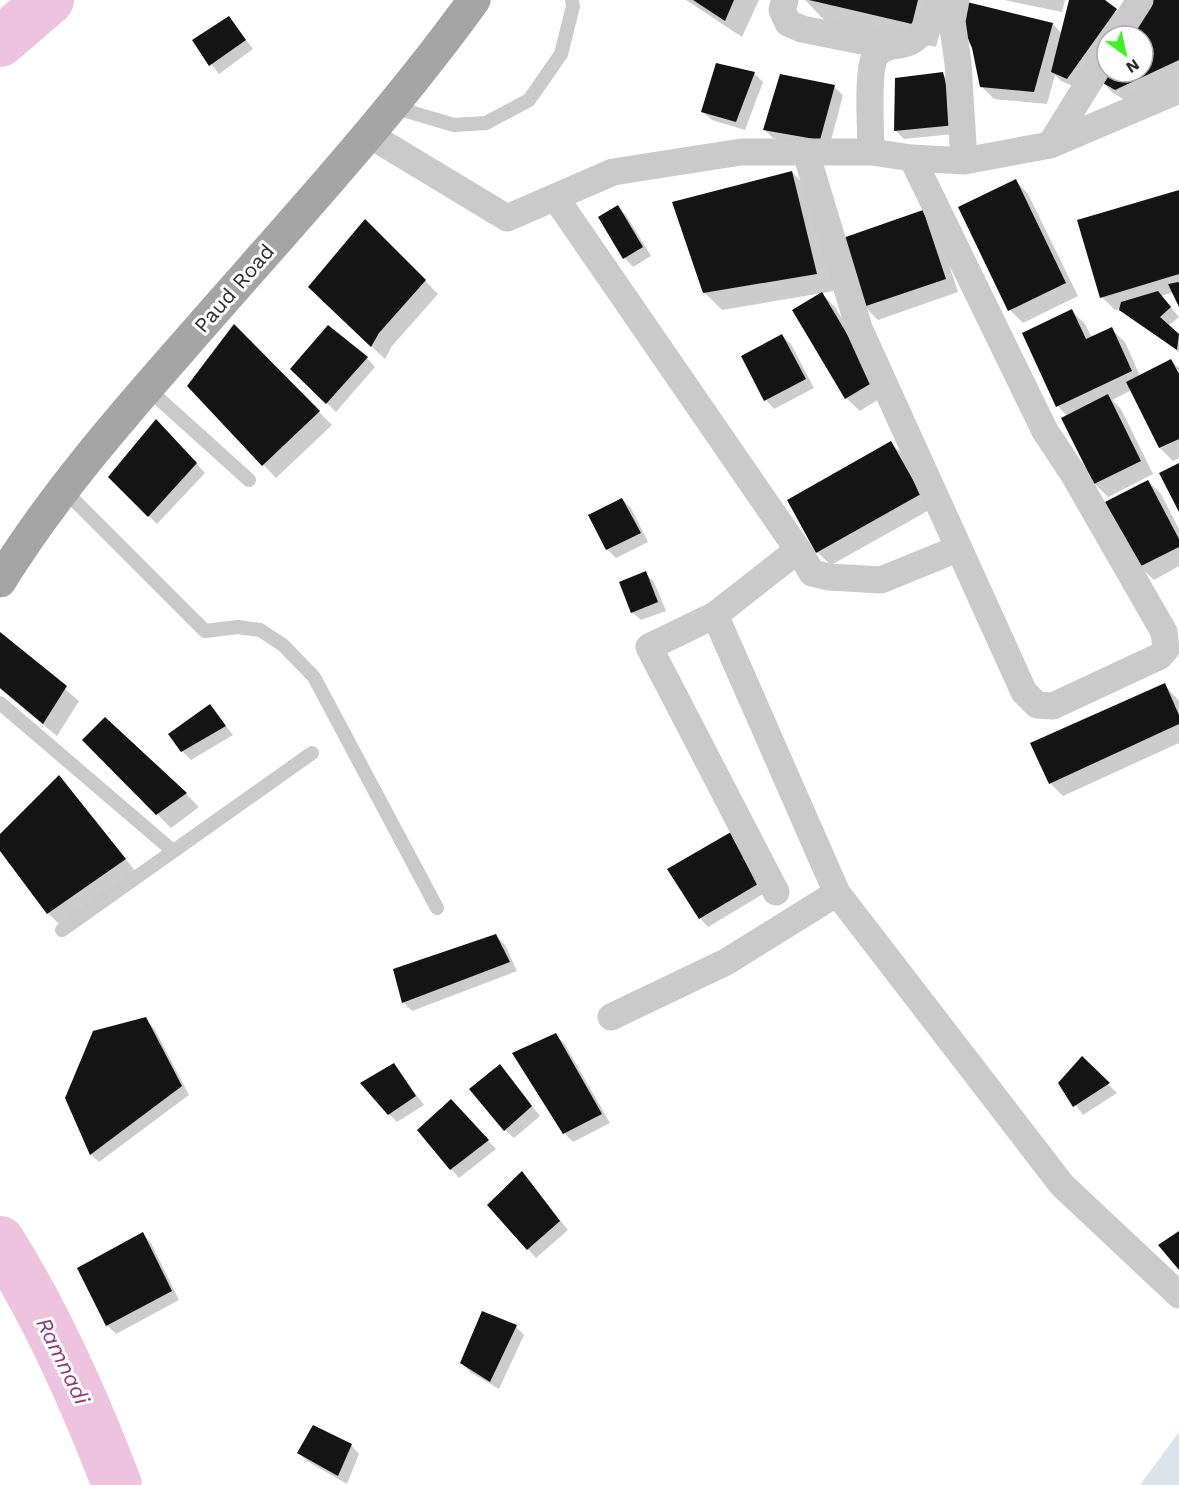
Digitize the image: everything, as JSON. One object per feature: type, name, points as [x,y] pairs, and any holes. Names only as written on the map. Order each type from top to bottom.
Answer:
[{"type":"main road","name":"Paud Road","points":[[0,581],[26,539],[98,444],[392,106],[433,56],[474,0]]},
{"type":"street","points":[[784,0],[782,10],[788,23],[802,29],[886,46],[910,42],[932,18],[937,0]]},
{"type":"street","points":[[956,0],[952,21],[958,63],[964,161]]},
{"type":"street","points":[[1125,24],[1140,0]]},
{"type":"street","points":[[870,152],[872,73],[875,58],[886,46]]},
{"type":"street","points":[[1050,145],[1095,72]]},
{"type":"street","points":[[368,134],[507,218],[614,172],[741,152],[870,152],[912,158],[964,161],[1050,145],[1179,90]]},
{"type":"street","points":[[806,153],[859,328],[957,549],[1024,692],[1037,705],[1053,706],[1160,656],[1166,649],[1164,632],[1074,476],[1045,431],[912,158]]},
{"type":"street","points":[[555,197],[812,573],[829,577],[881,580],[957,549]]},
{"type":"street","points":[[776,892],[650,647],[715,615],[798,550]]},
{"type":"street","points":[[715,615],[837,893],[1062,1185],[1179,1295]]},
{"type":"street","points":[[611,1017],[726,962],[837,893]]},
{"type":"lane","points":[[392,106],[454,125],[486,123],[529,100],[561,54],[573,6],[572,0]]},
{"type":"lane","points":[[147,388],[249,480]]},
{"type":"lane","points":[[64,490],[205,631],[238,627],[260,630],[284,645],[314,677],[437,908]]},
{"type":"lane","points":[[0,704],[173,851]]},
{"type":"lane","points":[[62,930],[312,753]]},
{"type":"shaded area","points":[[1179,1432],[1179,1485],[1140,1485]]},
{"type":"building","points":[[693,0],[734,0],[725,21]]},
{"type":"building","points":[[809,0],[918,0],[912,24]]},
{"type":"building","points":[[1069,0],[1105,0],[1117,9],[1106,24],[1095,24],[1095,40],[1067,79],[1051,72]]},
{"type":"building","points":[[1150,0],[1179,0],[1179,60],[1155,71],[1155,24],[1135,24]]},
{"type":"building","points":[[963,1],[1053,23],[1034,92],[980,87],[972,48],[959,18]]},
{"type":"building","points":[[229,16],[246,40],[209,66],[192,40]]},
{"type":"building","points":[[716,63],[755,72],[736,122],[701,112]]},
{"type":"building","points":[[943,72],[956,125],[894,131],[895,78]]},
{"type":"building","points":[[780,74],[835,85],[820,140],[763,130]]},
{"type":"building","points":[[1105,84],[1128,84],[1115,90]]},
{"type":"building","points":[[792,171],[817,274],[703,293],[672,202]]},
{"type":"building","points":[[1016,179],[1066,283],[1008,311],[958,207]]},
{"type":"building","points":[[1179,190],[1179,274],[1100,298],[1077,220]]},
{"type":"building","points":[[618,205],[643,247],[623,259],[598,217]]},
{"type":"building","points":[[923,210],[946,279],[863,307],[840,239]]},
{"type":"building","points":[[365,219],[426,280],[379,333],[371,347],[308,287]]},
{"type":"building","points":[[1179,282],[1179,307],[1168,284]]},
{"type":"building","points":[[1158,291],[1171,307],[1160,317],[1179,334],[1177,350],[1119,310],[1121,302]]},
{"type":"building","points":[[822,292],[875,381],[845,399],[792,310]]},
{"type":"building","points":[[1072,309],[1086,339],[1112,327],[1132,371],[1056,407],[1022,333]]},
{"type":"building","points":[[234,324],[320,411],[262,466],[187,386]]},
{"type":"building","points":[[328,325],[368,357],[326,404],[290,369]]},
{"type":"building","points":[[782,334],[806,379],[764,401],[741,356]]},
{"type":"building","points":[[1171,359],[1179,374],[1179,439],[1159,448],[1126,382]]},
{"type":"building","points":[[1108,394],[1141,461],[1094,484],[1061,418]]},
{"type":"building","points":[[156,419],[197,463],[148,517],[108,477]]},
{"type":"building","points":[[891,441],[921,494],[816,553],[787,500]]},
{"type":"building","points":[[1179,463],[1179,512],[1159,473]]},
{"type":"building","points":[[1148,480],[1179,539],[1179,547],[1139,567],[1105,502]]},
{"type":"building","points":[[622,498],[641,533],[606,550],[588,515]]},
{"type":"building","points":[[646,571],[658,602],[631,613],[619,582]]},
{"type":"building","points":[[0,632],[67,686],[43,724],[0,688]]},
{"type":"building","points":[[1165,683],[1179,715],[1179,724],[1049,784],[1030,743]]},
{"type":"building","points":[[210,704],[226,726],[181,752],[168,734]]},
{"type":"building","points":[[105,717],[187,793],[156,815],[82,740]]},
{"type":"building","points":[[59,775],[126,859],[47,914],[0,851],[0,834]]},
{"type":"building","points":[[731,832],[758,884],[699,919],[667,869]]},
{"type":"building","points":[[496,934],[510,962],[402,1003],[393,969]]},
{"type":"building","points":[[146,1017],[182,1086],[90,1155],[65,1098],[93,1031]]},
{"type":"building","points":[[556,1033],[602,1114],[563,1134],[512,1053]]},
{"type":"building","points":[[1082,1056],[1110,1083],[1073,1107],[1058,1083]]},
{"type":"building","points":[[394,1063],[416,1096],[388,1115],[360,1083]]},
{"type":"building","points":[[500,1064],[532,1106],[504,1131],[469,1089]]},
{"type":"building","points":[[451,1099],[489,1140],[450,1170],[417,1130]]},
{"type":"building","points":[[522,1171],[560,1221],[527,1250],[487,1205]]},
{"type":"building","points":[[1179,1231],[1179,1270],[1158,1245]]},
{"type":"building","points":[[143,1232],[172,1291],[106,1326],[77,1268]]},
{"type":"building","points":[[482,1311],[517,1325],[490,1382],[460,1363]]},
{"type":"building","points":[[313,1425],[352,1444],[338,1476],[297,1453]]},
{"type":"waterway","name":"Ramnadi","points":[[0,42],[49,0]]},
{"type":"waterway","name":"Ramnadi","points":[[0,1241],[50,1329],[92,1422],[117,1485]]}]
